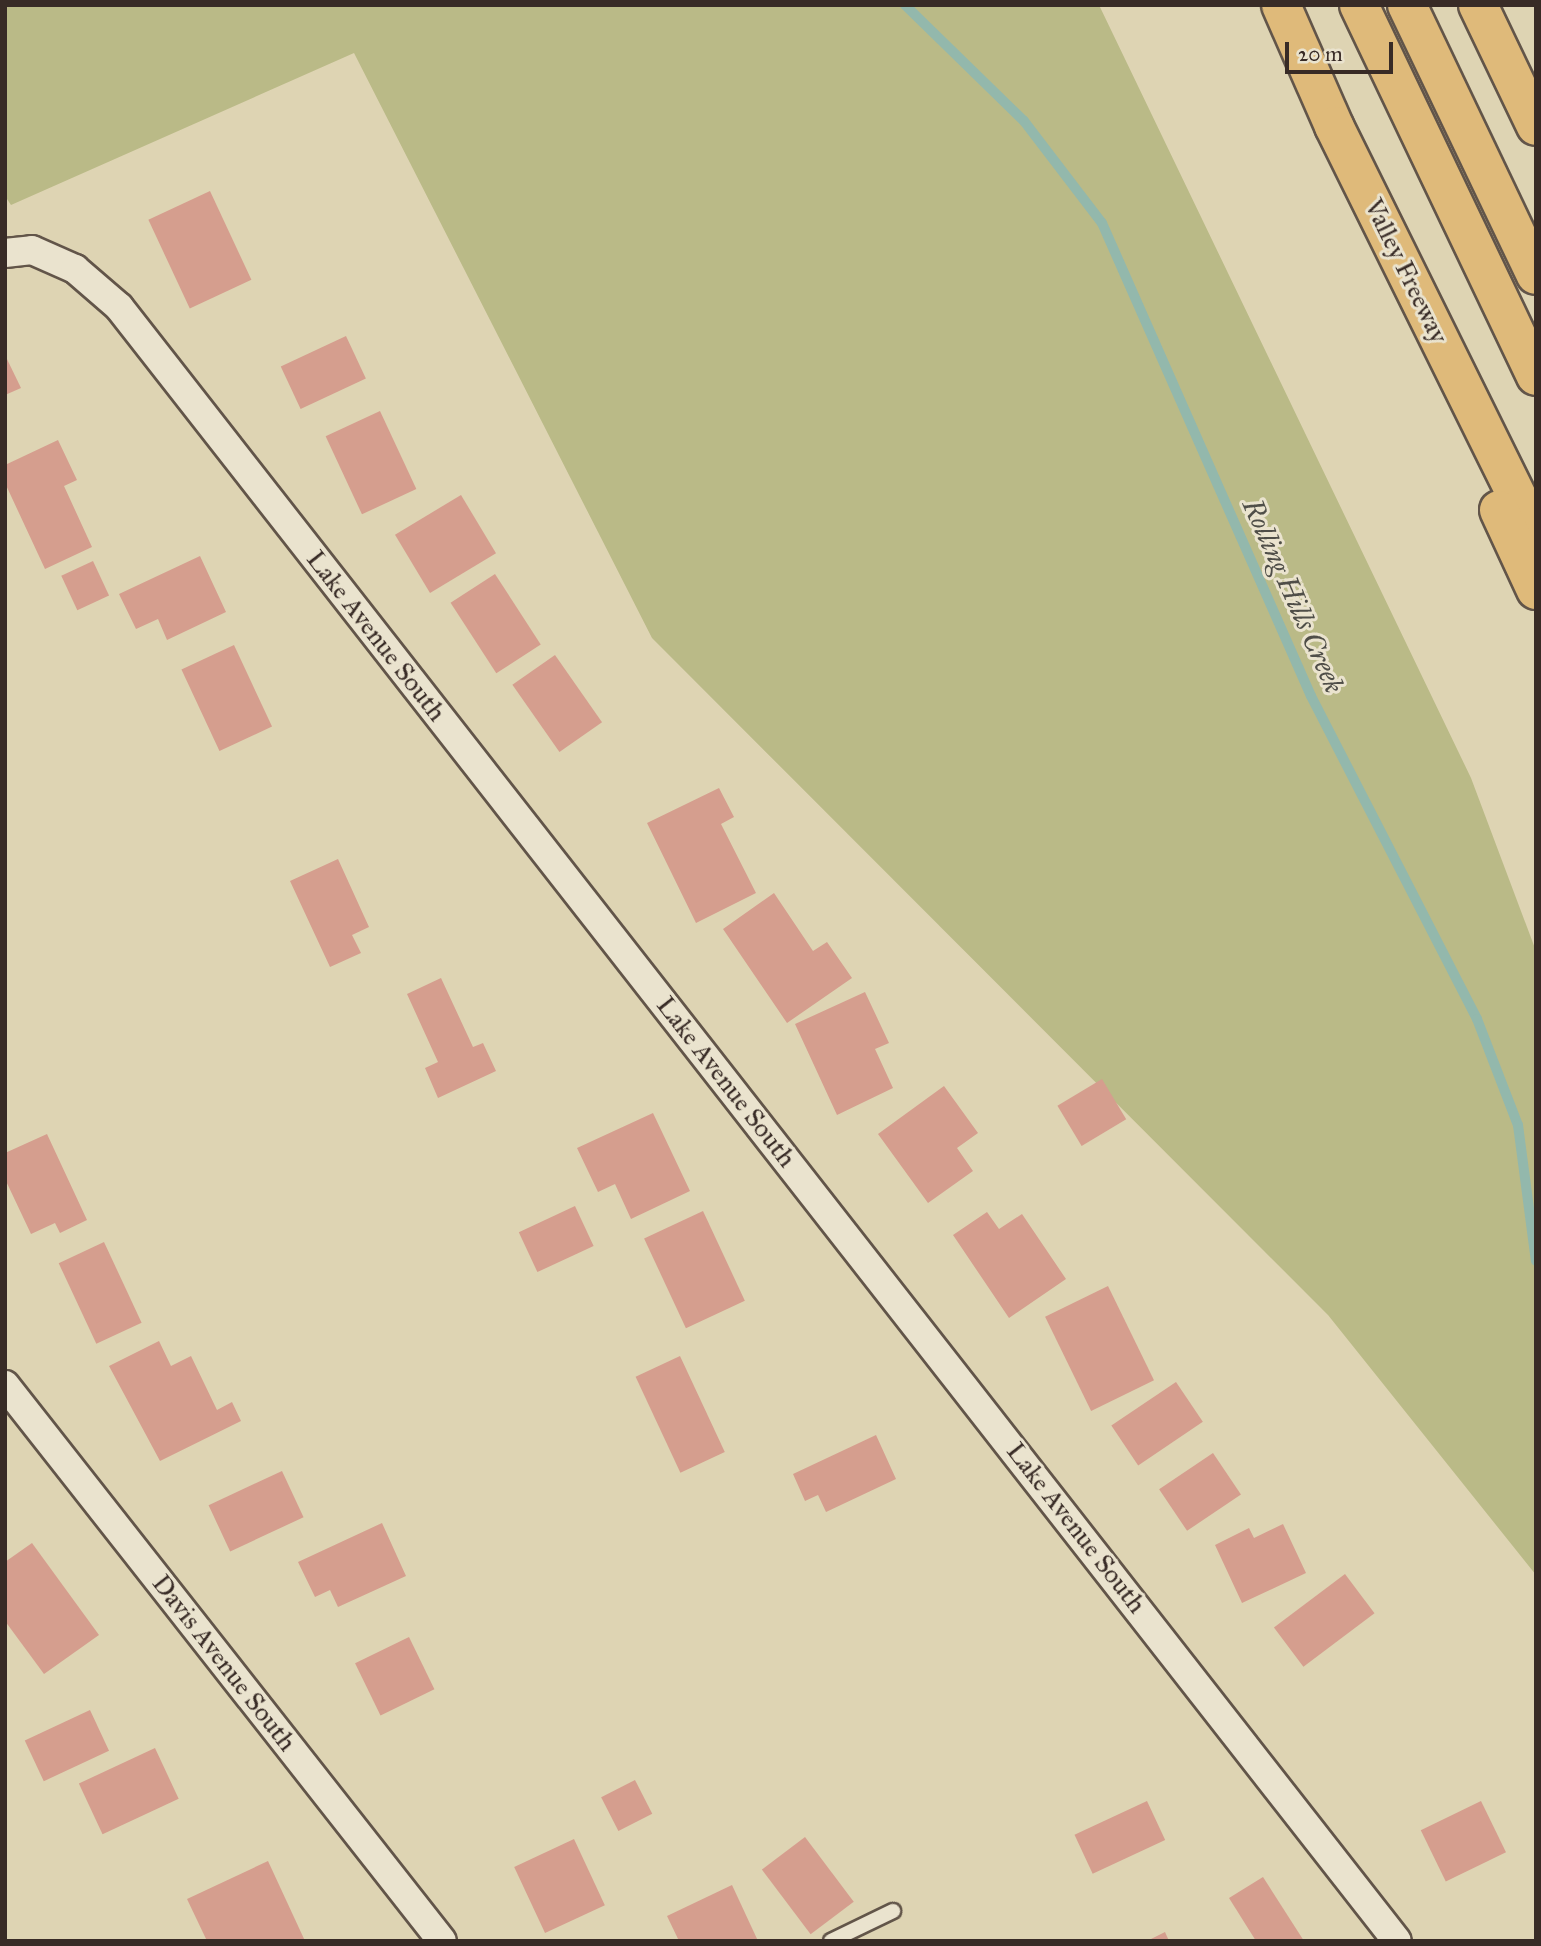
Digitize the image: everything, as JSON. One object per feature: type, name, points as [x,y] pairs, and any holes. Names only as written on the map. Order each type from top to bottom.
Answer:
[{"type":"highway","name":"Valley Freeway","points":[[1280,5],[1334,126],[1536,534]]},
{"type":"highway","points":[[1359,5],[1536,376]]},
{"type":"highway","points":[[1407,5],[1536,275]]},
{"type":"highway","points":[[1478,5],[1536,126]]},
{"type":"highway","points":[[1334,126],[1362,220],[1536,590]]},
{"type":"street","name":"Lake Avenue South","points":[[19,251],[75,269],[119,307],[1397,1941]]},
{"type":"street","name":"Davis Avenue South","points":[[5,1385],[442,1941]]},
{"type":"lane","points":[[831,1941],[893,1911]]},
{"type":"green space","points":[[5,5],[1099,5],[1471,778],[1536,951],[1536,1575],[1328,1315],[652,638],[354,53],[11,205],[5,196]]},
{"type":"building","points":[[210,191],[251,280],[190,309],[148,220]]},
{"type":"building","points":[[346,336],[366,379],[301,409],[281,366]]},
{"type":"building","points":[[5,355],[21,388],[5,395]]},
{"type":"building","points":[[380,411],[416,489],[362,514],[326,436]]},
{"type":"building","points":[[58,440],[77,480],[64,486],[92,547],[45,569],[5,483],[5,465]]},
{"type":"building","points":[[461,495],[496,553],[430,593],[395,535]]},
{"type":"building","points":[[200,556],[226,612],[167,640],[158,619],[136,629],[119,594]]},
{"type":"building","points":[[93,561],[109,595],[77,610],[61,576]]},
{"type":"building","points":[[495,574],[541,644],[496,673],[451,603]]},
{"type":"building","points":[[234,645],[272,727],[219,751],[181,670]]},
{"type":"building","points":[[555,655],[602,722],[559,752],[512,685]]},
{"type":"building","points":[[719,788],[734,817],[721,824],[756,893],[696,923],[647,823]]},
{"type":"building","points":[[338,859],[369,927],[352,935],[361,953],[330,967],[290,881]]},
{"type":"building","points":[[774,893],[813,951],[827,942],[852,978],[787,1023],[723,929]]},
{"type":"building","points":[[441,978],[473,1047],[483,1043],[496,1071],[438,1098],[425,1068],[438,1062],[407,994]]},
{"type":"building","points":[[865,992],[889,1043],[875,1049],[893,1088],[837,1115],[795,1024]]},
{"type":"building","points":[[1102,1079],[1126,1119],[1082,1146],[1057,1106]]},
{"type":"building","points":[[944,1086],[978,1133],[957,1148],[973,1171],[928,1203],[878,1134]]},
{"type":"building","points":[[653,1113],[690,1191],[631,1219],[615,1184],[598,1192],[577,1148]]},
{"type":"building","points":[[47,1134],[87,1220],[60,1233],[55,1223],[31,1234],[5,1179],[5,1153]]},
{"type":"building","points":[[575,1206],[594,1246],[537,1272],[519,1232]]},
{"type":"building","points":[[703,1211],[745,1301],[686,1328],[644,1238]]},
{"type":"building","points":[[987,1212],[999,1229],[1022,1214],[1066,1279],[1009,1318],[953,1235]]},
{"type":"building","points":[[104,1242],[142,1323],[96,1344],[59,1263]]},
{"type":"building","points":[[1108,1286],[1154,1380],[1091,1411],[1045,1317]]},
{"type":"building","points":[[159,1341],[171,1366],[191,1356],[217,1410],[232,1402],[241,1421],[160,1461],[109,1366]]},
{"type":"building","points":[[680,1356],[725,1452],[680,1473],[636,1377]]},
{"type":"building","points":[[1176,1382],[1203,1422],[1138,1465],[1111,1426]]},
{"type":"building","points":[[876,1435],[896,1479],[826,1512],[818,1495],[805,1501],[793,1474]]},
{"type":"building","points":[[1213,1453],[1241,1494],[1187,1531],[1159,1489]]},
{"type":"building","points":[[282,1471],[304,1517],[230,1551],[209,1505]]},
{"type":"building","points":[[382,1523],[406,1576],[338,1607],[330,1590],[315,1597],[298,1562]]},
{"type":"building","points":[[1283,1524],[1306,1573],[1242,1603],[1215,1545],[1249,1528],[1254,1538]]},
{"type":"building","points":[[32,1543],[99,1635],[44,1674],[5,1621],[5,1562]]},
{"type":"building","points":[[1345,1574],[1374,1613],[1303,1667],[1274,1628]]},
{"type":"building","points":[[409,1637],[434,1689],[380,1715],[355,1663]]},
{"type":"building","points":[[90,1710],[109,1751],[44,1781],[25,1740]]},
{"type":"building","points":[[155,1748],[179,1799],[103,1834],[79,1783]]},
{"type":"building","points":[[635,1780],[652,1814],[618,1831],[601,1797]]},
{"type":"building","points":[[1147,1801],[1165,1840],[1093,1874],[1074,1835]]},
{"type":"building","points":[[1481,1801],[1506,1852],[1446,1882],[1421,1830]]},
{"type":"building","points":[[805,1837],[854,1902],[811,1934],[762,1869]]},
{"type":"building","points":[[574,1839],[605,1905],[545,1933],[514,1867]]},
{"type":"building","points":[[268,1861],[305,1941],[207,1941],[187,1899]]},
{"type":"building","points":[[1263,1877],[1304,1941],[1256,1941],[1229,1898]]},
{"type":"building","points":[[732,1885],[758,1941],[679,1941],[667,1916]]},
{"type":"building","points":[[1165,1932],[1169,1941],[1147,1941]]},
{"type":"waterway","name":"Rolling Hills Creek","points":[[905,5],[1024,121],[1102,223],[1311,696],[1477,1019],[1518,1125],[1536,1261]]}]
